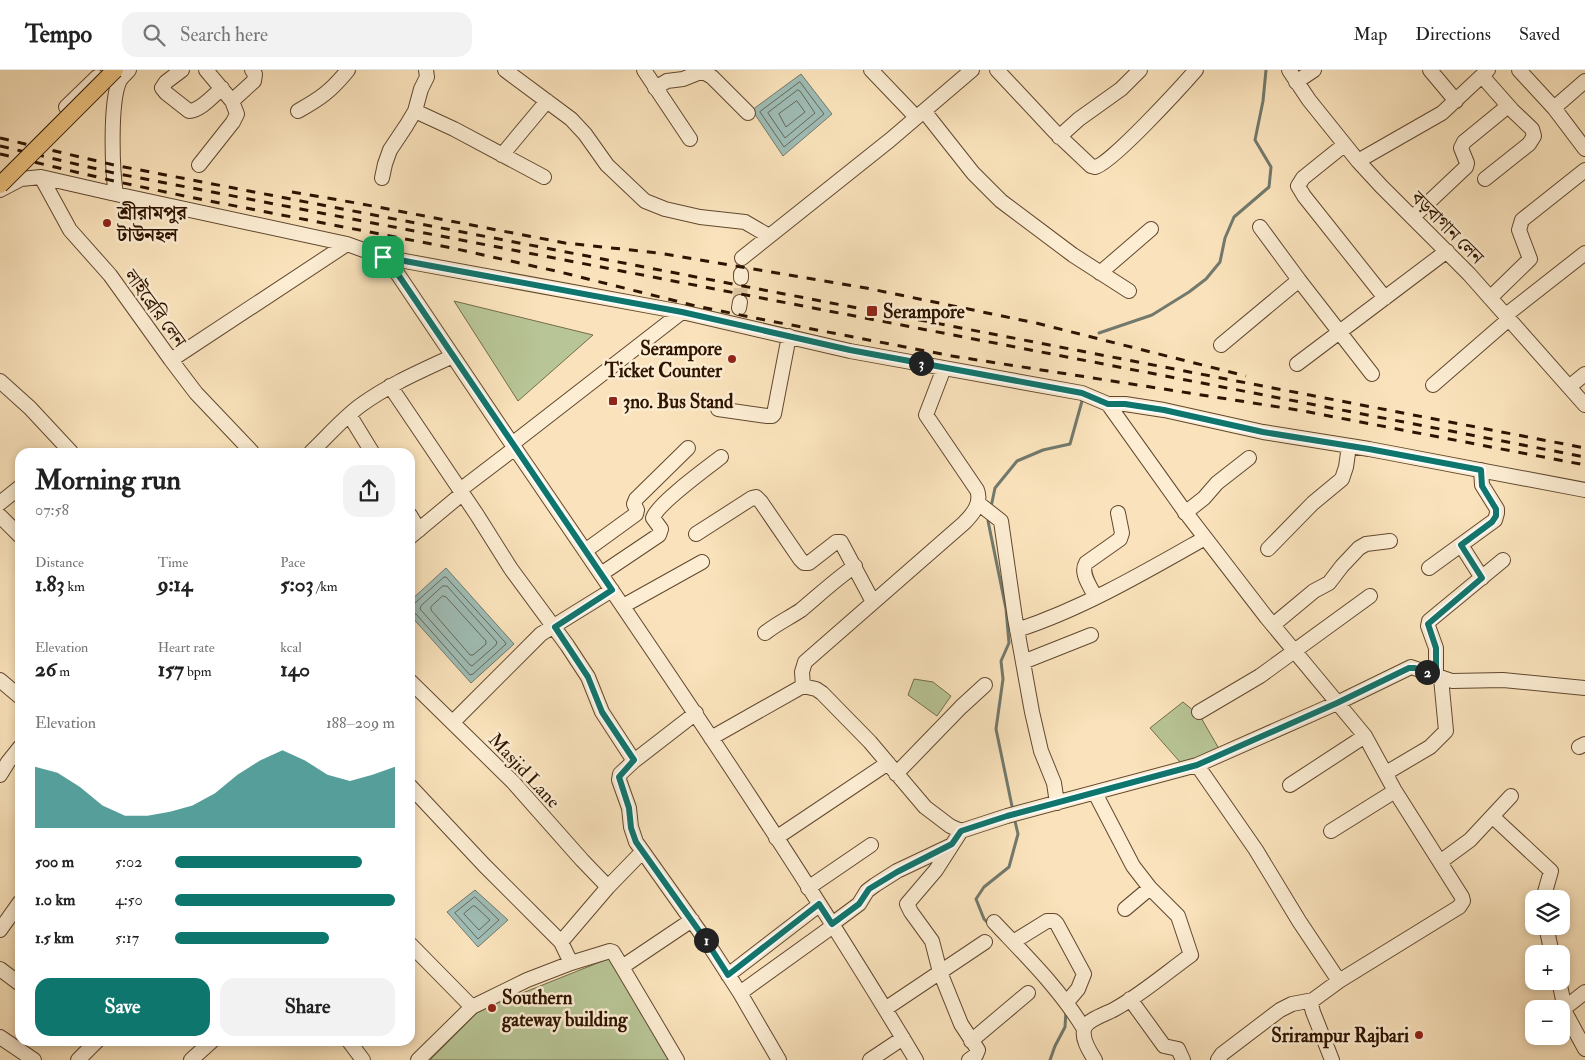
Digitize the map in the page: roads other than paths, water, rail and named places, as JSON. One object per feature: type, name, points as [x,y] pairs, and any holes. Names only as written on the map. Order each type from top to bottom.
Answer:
[{"type":"main road","points":[[0,185],[115,70]]},
{"type":"street","points":[[66,107],[104,70]]},
{"type":"street","points":[[116,194],[113,134],[115,102],[119,83],[129,70]]},
{"type":"street","points":[[182,70],[166,82],[162,88],[189,111],[193,111],[222,88]]},
{"type":"street","points":[[199,165],[236,117],[236,110],[232,101],[206,70]]},
{"type":"street","points":[[232,101],[254,81],[252,70]]},
{"type":"street","points":[[298,111],[320,99],[337,84],[348,70]]},
{"type":"street","points":[[382,178],[384,164],[390,150],[415,111],[421,89],[428,76],[426,70]]},
{"type":"street","points":[[644,70],[690,139]]},
{"type":"street","points":[[871,70],[920,114],[996,196],[1034,228],[1129,291]]},
{"type":"street","points":[[742,258],[972,70]]},
{"type":"street","points":[[997,70],[1060,137],[1091,166],[1099,167],[1137,132],[1196,70]]},
{"type":"street","points":[[1060,137],[1079,119],[1121,89],[1140,70]]},
{"type":"street","points":[[1293,76],[1314,70]]},
{"type":"street","points":[[1430,70],[1456,101]]},
{"type":"street","points":[[1519,70],[1554,108],[1585,149]]},
{"type":"street","points":[[511,71],[571,120],[585,134],[607,165],[645,201],[665,209],[700,217],[745,222],[769,236]]},
{"type":"street","points":[[655,88],[674,79],[683,79],[698,73],[705,73],[712,77],[748,113]]},
{"type":"street","points":[[1358,161],[1432,119],[1456,101],[1485,73],[1508,106],[1534,132],[1533,140],[1485,179]]},
{"type":"street","name":"বড়বাগান লেন","points":[[1293,76],[1309,100],[1358,161],[1447,251],[1585,405]]},
{"type":"street","points":[[1554,108],[1585,81]]},
{"type":"street","points":[[502,155],[547,101]]},
{"type":"street","points":[[1413,218],[1466,167],[1467,163],[1461,148],[1464,142],[1508,106]]},
{"type":"street","points":[[415,111],[454,129],[544,177]]},
{"type":"street","points":[[1344,145],[1303,178],[1298,186],[1310,204],[1385,298]]},
{"type":"street","points":[[1490,298],[1530,259],[1518,230],[1522,220],[1585,170]]},
{"type":"street","points":[[0,190],[21,179],[41,177],[347,244],[383,257],[682,312],[850,350],[1082,393],[1108,404],[1125,404],[1164,410],[1263,432],[1350,446],[1585,490]]},
{"type":"street","name":"লাইব্রেরি লেন","points":[[41,177],[64,220],[80,242],[110,276],[196,393],[248,448]]},
{"type":"street","points":[[1260,227],[1298,280],[1372,374]]},
{"type":"street","points":[[1100,273],[1151,229]]},
{"type":"street","points":[[171,360],[347,244]]},
{"type":"street","points":[[1297,364],[1447,251]]},
{"type":"street","points":[[1433,385],[1508,317],[1585,252]]},
{"type":"street","points":[[383,257],[395,270],[696,713],[885,1008],[916,1060]]},
{"type":"street","points":[[1221,345],[1298,280]]},
{"type":"street","points":[[415,532],[514,446],[682,312]]},
{"type":"street","points":[[718,409],[767,416],[774,414],[789,336]]},
{"type":"street","points":[[315,448],[360,406],[390,386],[453,356]]},
{"type":"street","points":[[803,686],[802,672],[805,662],[964,523],[973,513],[978,503],[979,496],[977,490],[926,415],[944,368]]},
{"type":"street","points":[[1569,387],[1585,374]]},
{"type":"street","points":[[0,381],[30,408],[64,448]]},
{"type":"street","points":[[390,386],[462,492],[511,569],[555,627],[588,677],[602,712],[634,760]]},
{"type":"street","points":[[1108,404],[1185,513],[1273,625],[1366,736],[1395,791],[1462,897],[1462,904],[1339,981],[1313,1000],[1292,1004],[1280,1010],[1222,1054],[1218,1060]]},
{"type":"street","points":[[350,416],[370,448]]},
{"type":"street","points":[[1268,549],[1313,503],[1342,479],[1350,446]]},
{"type":"street","points":[[585,551],[636,514],[637,510],[634,504],[636,499],[688,448]]},
{"type":"street","points":[[601,574],[657,537],[661,530],[653,518],[654,514],[671,497],[721,457]]},
{"type":"street","points":[[1185,513],[1204,498],[1217,483],[1249,458]]},
{"type":"street","points":[[1429,568],[1492,522],[1496,516],[1496,509],[1482,486],[1481,470]]},
{"type":"street","points":[[0,503],[15,491]]},
{"type":"street","points":[[696,534],[752,498],[756,498],[762,502],[802,562],[809,563],[836,542],[842,544],[873,602]]},
{"type":"street","points":[[978,503],[1000,521],[1034,722],[1047,768],[1054,782],[1057,803]]},
{"type":"street","points":[[1095,596],[1085,575],[1084,567],[1086,563],[1120,539],[1122,533],[1118,513]]},
{"type":"street","points":[[0,516],[15,531]]},
{"type":"street","points":[[1017,630],[1044,621],[1144,572],[1205,538]]},
{"type":"street","points":[[1273,625],[1314,591],[1328,583],[1359,548],[1366,544],[1390,541]]},
{"type":"street","points":[[1461,545],[1482,578]]},
{"type":"street","points":[[1386,773],[1430,748],[1444,734],[1447,727],[1438,677],[1436,648],[1428,624],[1504,560]]},
{"type":"street","points":[[623,606],[702,562]]},
{"type":"street","points":[[765,633],[800,610],[834,580],[855,566]]},
{"type":"street","points":[[453,722],[541,634],[612,590]]},
{"type":"street","points":[[1199,712],[1260,676],[1370,596]]},
{"type":"street","points":[[1023,662],[1091,635]]},
{"type":"street","points":[[969,1060],[976,1055],[978,1050],[960,1024],[940,972],[932,941],[907,904],[936,870],[961,831],[1013,814],[1197,765],[1337,703],[1409,668],[1415,668],[1452,681],[1510,680],[1585,688]]},
{"type":"street","points":[[0,680],[15,693]]},
{"type":"street","points":[[776,838],[892,768],[939,729],[985,685]]},
{"type":"street","name":"Masjid Lane","points":[[415,686],[513,782],[608,887]]},
{"type":"street","points":[[711,738],[803,686],[816,689],[870,742],[932,813],[950,826],[961,831]]},
{"type":"street","points":[[696,713],[634,760],[620,774],[619,780],[629,808],[633,835],[642,852],[692,920],[740,993],[779,1060]]},
{"type":"street","points":[[1290,785],[1366,736]]},
{"type":"street","points":[[0,775],[15,753]]},
{"type":"street","points":[[1197,765],[1256,850],[1299,921],[1339,981]]},
{"type":"street","points":[[415,791],[490,872],[561,942],[571,963]]},
{"type":"street","points":[[1331,832],[1395,791]]},
{"type":"street","points":[[1084,1029],[1088,1023],[1130,999],[1191,954],[1178,916],[1150,888],[1133,866],[1095,793]]},
{"type":"street","points":[[1440,862],[1470,840],[1511,796]]},
{"type":"street","points":[[1493,817],[1551,871],[1546,890]]},
{"type":"street","points":[[740,993],[859,904],[867,891],[875,885],[952,844]]},
{"type":"street","points":[[808,888],[871,845]]},
{"type":"street","points":[[561,942],[608,887],[642,852]]},
{"type":"street","points":[[1125,909],[1150,888]]},
{"type":"street","points":[[728,975],[819,904]]},
{"type":"street","points":[[0,930],[5,913]]},
{"type":"street","points":[[622,967],[692,920]]},
{"type":"street","points":[[1012,942],[1047,921],[1054,921],[1057,924],[1084,974],[1078,989],[1067,1002]]},
{"type":"street","points":[[994,922],[1067,1002],[1084,1029],[1085,1038],[1095,1060]]},
{"type":"street","points":[[885,1008],[985,942]]},
{"type":"street","points":[[415,949],[472,1006]]},
{"type":"street","points":[[418,1060],[472,1006],[527,980],[571,963],[611,951],[677,1060]]},
{"type":"street","points":[[0,969],[15,980]]},
{"type":"street","points":[[1570,1005],[1585,992]]},
{"type":"street","points":[[971,1041],[1028,993]]},
{"type":"street","points":[[1130,999],[1164,1046],[1178,1049],[1183,1060]]},
{"type":"street","points":[[1313,1000],[1313,1012],[1332,1060]]},
{"type":"street","points":[[1570,1024],[1585,1049]]},
{"type":"street","points":[[0,1037],[34,1060]]},
{"type":"street","points":[[870,1060],[903,1038]]},
{"type":"street","points":[[78,1060],[92,1046]]},
{"type":"street","points":[[191,1060],[206,1046]]},
{"type":"street","points":[[352,1046],[363,1060]]},
{"type":"water","points":[[801,74],[832,114],[783,156],[752,110]]},
{"type":"water","points":[[446,568],[514,644],[471,683],[415,621],[415,596]]},
{"type":"water","points":[[475,890],[508,920],[478,947],[447,912]]},
{"type":"waterway","points":[[1099,333],[1152,315],[1206,279],[1220,262],[1225,238],[1234,217],[1269,187],[1271,167],[1255,140],[1263,101],[1266,70]]},
{"type":"waterway","points":[[991,507],[995,488],[1017,461],[1043,450],[1070,444],[1082,401]]},
{"type":"waterway","points":[[989,518],[988,521],[1006,609],[1009,643],[1001,661],[1003,679],[996,729],[1013,811]]},
{"type":"waterway","points":[[989,924],[984,919],[976,899],[984,887],[1009,867],[1018,834],[1014,817]]},
{"type":"waterway","points":[[1050,1060],[1065,1027],[1066,1011]]},
{"type":"tunnel","points":[[740,302],[741,278]]},
{"type":"railway","points":[[0,138],[114,165],[1585,448]]},
{"type":"railway","points":[[0,146],[114,173],[1585,457]]},
{"type":"railway","points":[[0,154],[189,197],[452,248],[560,272],[696,306],[760,319],[952,356],[1298,410],[1585,465]]},
{"type":"railway","points":[[292,192],[565,243],[659,253],[866,288],[1036,323],[1246,376]]},
{"type":"place","name":"শ্রীরামপুর টাউনহল","points":[[107,223]]},
{"type":"place","name":"Serampore","points":[[872,311]]},
{"type":"place","name":"Serampore Ticket Counter","points":[[732,359]]},
{"type":"place","name":"3no. Bus Stand","points":[[613,401]]},
{"type":"place","name":"Southern gateway building","points":[[492,1008]]},
{"type":"place","name":"Srirampur Rajbari","points":[[1419,1035]]}]
